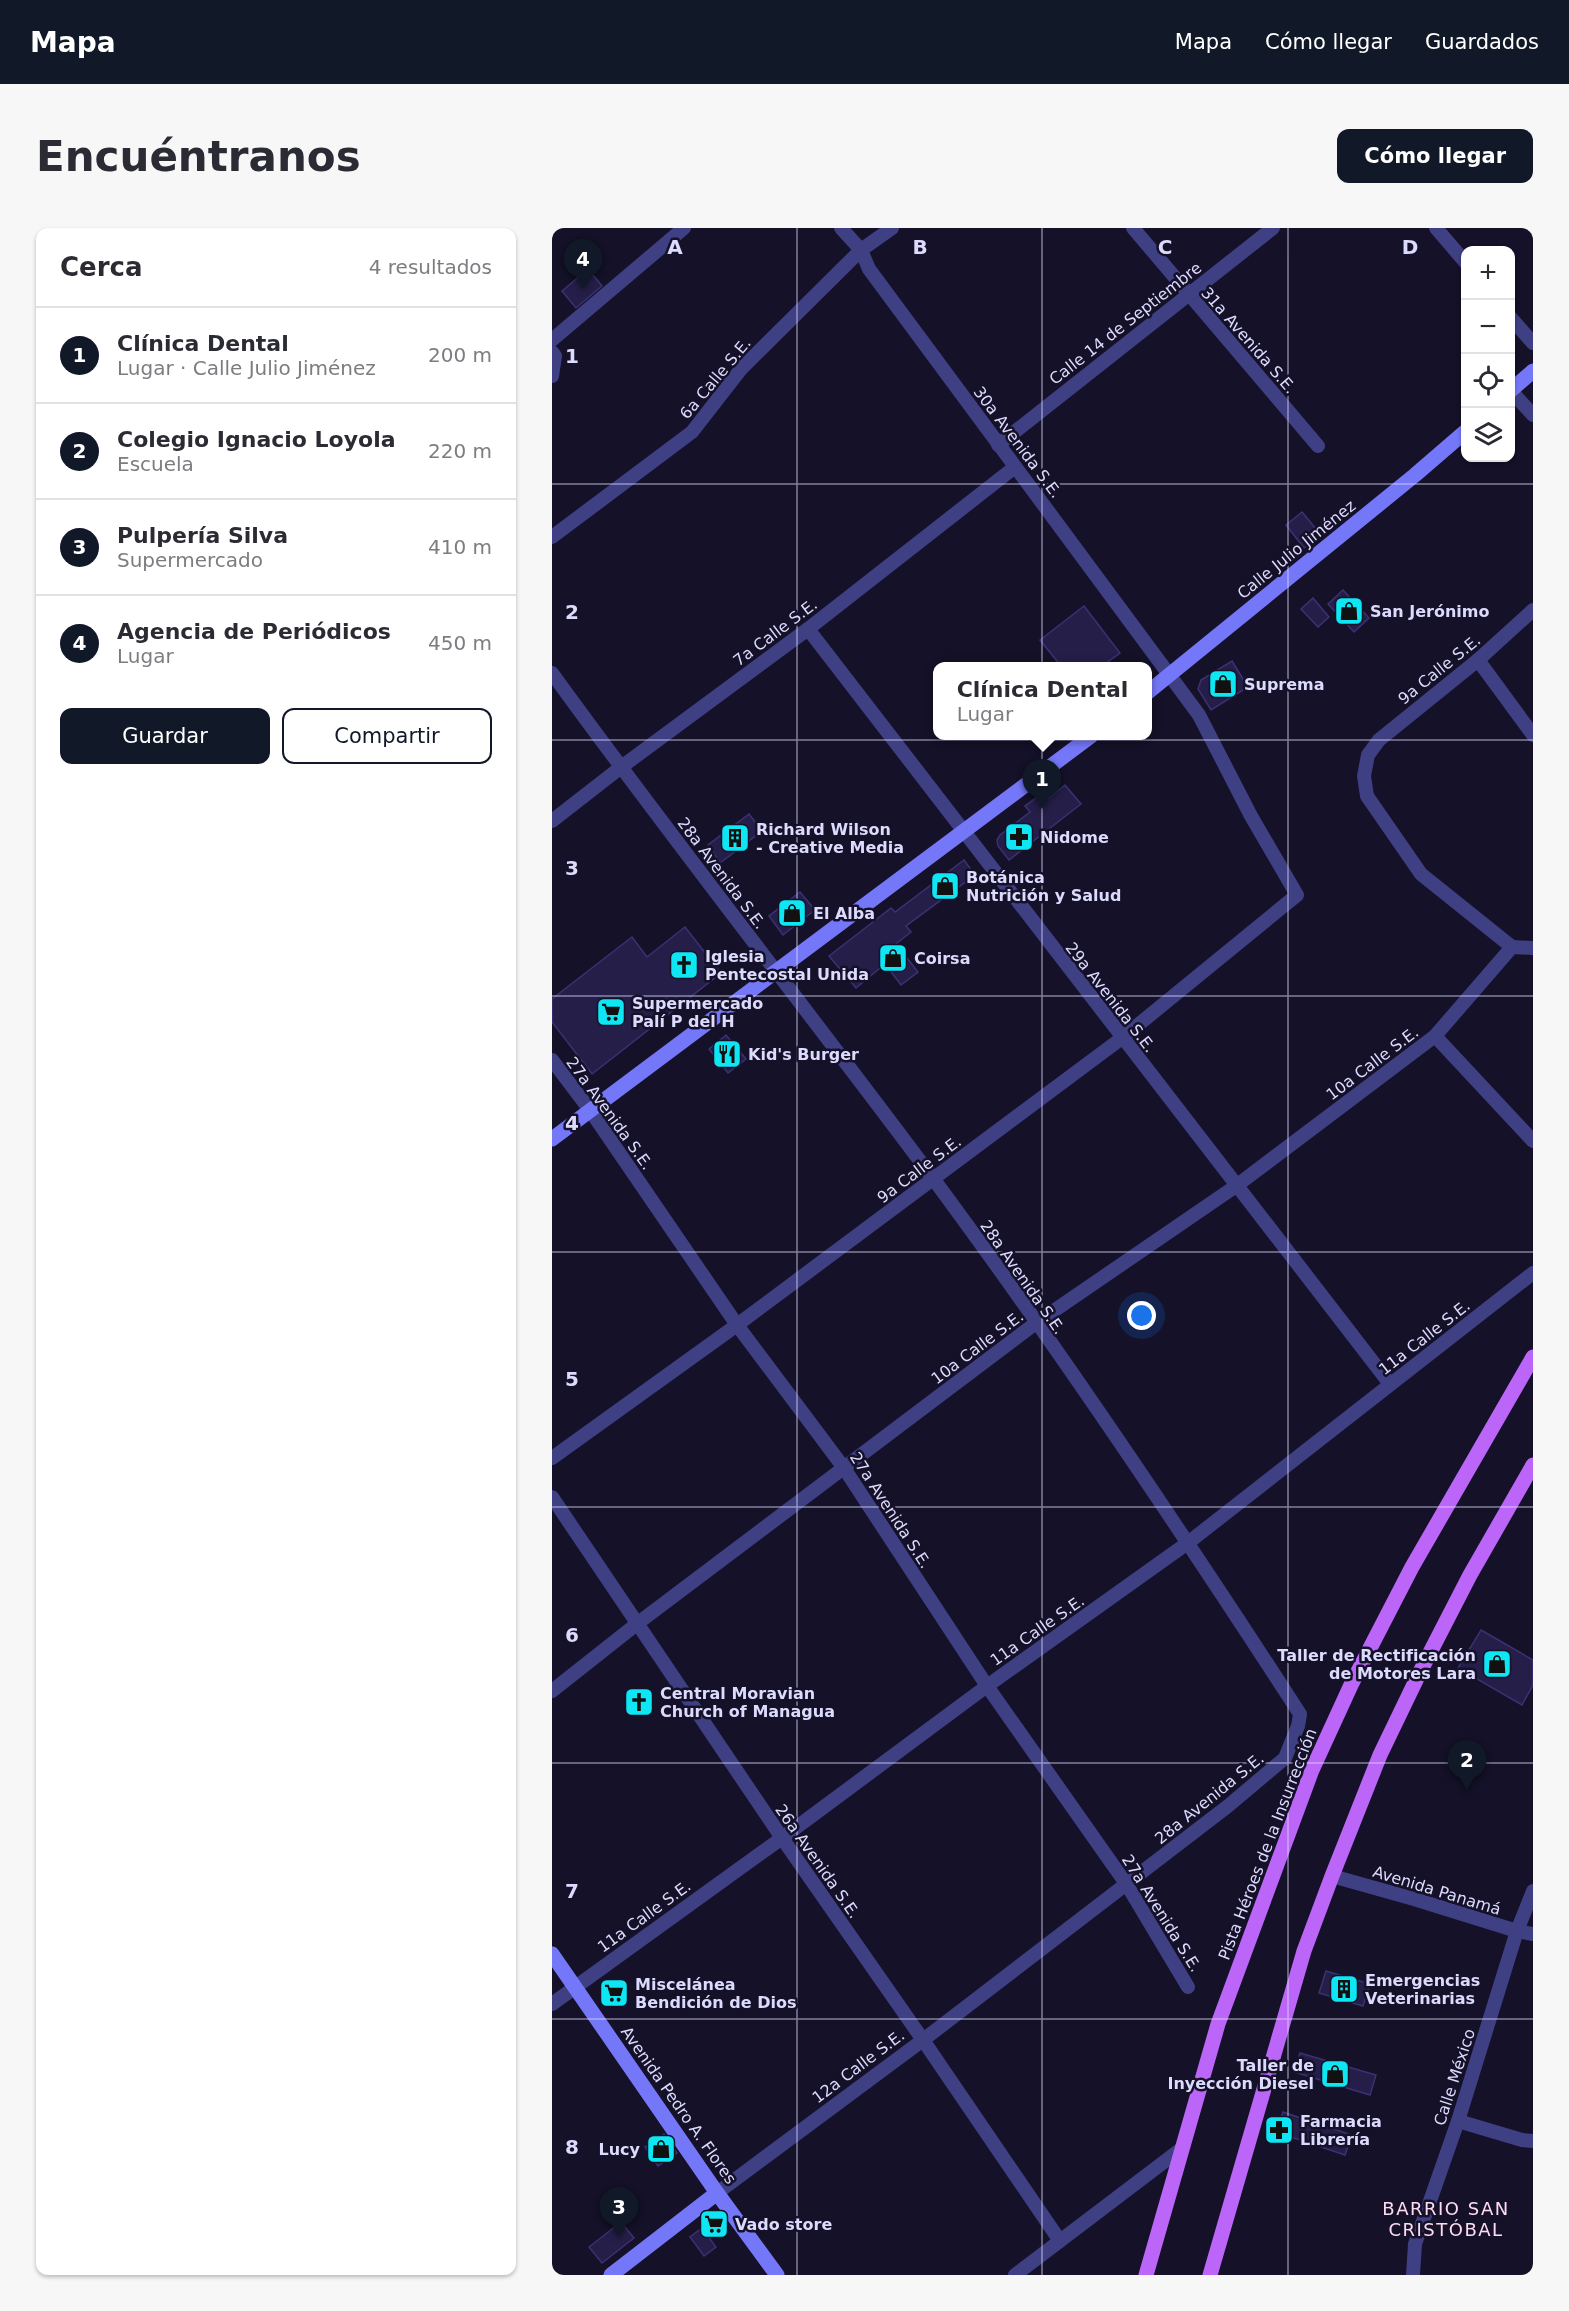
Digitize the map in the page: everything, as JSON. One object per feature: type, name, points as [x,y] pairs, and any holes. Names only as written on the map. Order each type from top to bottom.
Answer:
[{"type":"main road","points":[[1515,387],[1533,371]]},
{"type":"main road","name":"Calle Julio Jiménez","points":[[1152,689],[1405,483],[1461,434]]},
{"type":"main road","points":[[552,1139],[777,973],[1084,740]]},
{"type":"main road","name":"Pista Héroes de la Insurrección","points":[[1146,2275],[1218,2024],[1312,1770],[1351,1684],[1412,1567],[1533,1356]]},
{"type":"main road","points":[[1210,2275],[1304,1951],[1380,1755],[1470,1575],[1533,1464]]},
{"type":"main road","name":"Avenida Pedro A. Flores","points":[[552,1954],[717,2193],[777,2275]]},
{"type":"main road","name":"12a Calle S.E.","points":[[611,2275],[717,2193]]},
{"type":"street","points":[[552,340],[684,228]]},
{"type":"street","name":"30a Avenida S.E.","points":[[841,228],[861,250],[869,269],[1171,675],[1199,716],[1251,816],[1297,895]]},
{"type":"street","name":"6a Calle S.E.","points":[[552,537],[692,432],[741,369],[861,250],[892,228]]},
{"type":"street","name":"31a Avenida S.E.","points":[[1133,228],[1318,446]]},
{"type":"street","name":"Calle 14 de Septiembre","points":[[998,445],[1273,228]]},
{"type":"street","points":[[1436,228],[1461,257]]},
{"type":"street","points":[[1515,322],[1533,343]]},
{"type":"street","points":[[552,352],[555,356],[552,376]]},
{"type":"street","points":[[1515,395],[1533,415]]},
{"type":"street","name":"7a Calle S.E.","points":[[552,821],[808,629],[1015,467]]},
{"type":"street","name":"9a Calle S.E.","points":[[1512,947],[1421,874],[1367,796],[1364,776],[1368,755],[1379,740],[1478,660],[1533,610]]},
{"type":"street","name":"29a Avenida S.E.","points":[[808,629],[1390,1384]]},
{"type":"street","points":[[1478,660],[1533,735]]},
{"type":"street","name":"28a Avenida S.E.","points":[[552,672],[620,768],[933,1179],[1189,1542],[1300,1714],[1286,1758],[1127,1885]]},
{"type":"street","name":"9a Calle S.E.","points":[[552,1458],[737,1325],[1122,1038],[1297,895]]},
{"type":"street","points":[[1512,947],[1533,948]]},
{"type":"street","name":"10a Calle S.E.","points":[[552,1692],[638,1623],[1036,1323],[1236,1186],[1435,1036],[1512,947]]},
{"type":"street","points":[[1435,1036],[1533,1141]]},
{"type":"street","name":"27a Avenida S.E.","points":[[552,1060],[590,1110],[737,1325],[844,1468],[987,1686],[1127,1885],[1188,1987]]},
{"type":"street","name":"11a Calle S.E.","points":[[552,2004],[987,1686],[1189,1542],[1533,1273]]},
{"type":"street","name":"26a Avenida S.E.","points":[[552,1497],[782,1838],[1060,2241]]},
{"type":"street","name":"Avenida Panamá","points":[[1332,1876],[1533,1934]]},
{"type":"street","name":"12a Calle S.E.","points":[[717,2193],[1127,1885]]},
{"type":"street","name":"Calle México","points":[[1413,2275],[1415,2244],[1458,2121],[1517,1931],[1533,1891]]},
{"type":"street","points":[[1458,2121],[1522,2140],[1533,2140]]},
{"type":"street","points":[[1015,2275],[1181,2149]]},
{"type":"building","points":[[588,269],[602,286],[576,308],[562,291]]},
{"type":"building","points":[[1302,512],[1321,535],[1304,548],[1286,525]]},
{"type":"building","name":"San Jerónimo","points":[[1343,590],[1369,618],[1354,632],[1328,604]]},
{"type":"building","points":[[1313,598],[1329,617],[1318,627],[1301,609]]},
{"type":"building","points":[[1084,606],[1120,653],[1108,662],[1058,662],[1040,640]]},
{"type":"building","name":"Suprema","points":[[1232,661],[1248,687],[1211,710],[1198,689],[1201,680]]},
{"type":"building","points":[[1065,785],[1081,804],[1009,860],[998,846],[997,840],[1000,835],[1030,812],[1025,806],[1044,792],[1049,798]]},
{"type":"building","name":"Richard Wilson - Creative Media","points":[[749,814],[762,831],[720,863],[708,845]]},
{"type":"building","points":[[964,860],[975,875],[906,926],[911,932],[896,944],[918,972],[901,985],[885,964],[856,988],[829,956],[891,908],[895,912]]},
{"type":"building","name":"El Alba","points":[[800,892],[815,910],[783,935],[769,916]]},
{"type":"building","name":"Supermercado Palí P del H","points":[[685,927],[721,973],[592,1074],[552,1022],[552,999],[632,937],[647,957]]},
{"type":"building","name":"Kid's Burger","points":[[726,1035],[746,1059],[728,1073],[709,1049]]},
{"type":"building","name":"Taller de Rectificación de Motores Lara","points":[[1481,1630],[1533,1660],[1533,1685],[1522,1705],[1458,1668]]},
{"type":"building","name":"Emergencias Veterinarias","points":[[1326,1971],[1370,1984],[1363,2006],[1319,1993]]},
{"type":"building","name":"Taller de Inyección Diesel","points":[[1300,2053],[1376,2075],[1370,2095],[1294,2072]]},
{"type":"building","points":[[1283,2112],[1352,2135],[1345,2155],[1276,2132]]},
{"type":"building","name":"Lucy","points":[[664,2134],[677,2153],[658,2166],[645,2147]]},
{"type":"building","points":[[621,2222],[634,2238],[602,2263],[589,2247]]},
{"type":"building","points":[[702,2228],[716,2247],[704,2256],[690,2237]]},
{"type":"place","name":"Agencia de Periódicos","points":[[583,289]]},
{"type":"place","name":"San Jerónimo","points":[[1349,611]]},
{"type":"place","name":"Suprema","points":[[1223,684]]},
{"type":"place","name":"Clínica Dental","points":[[1042,809]]},
{"type":"place","name":"Nidome","points":[[1019,837]]},
{"type":"place","name":"Richard Wilson - Creative Media","points":[[735,838]]},
{"type":"place","name":"Botánica Nutrición y Salud","points":[[945,886]]},
{"type":"place","name":"El Alba","points":[[792,913]]},
{"type":"place","name":"Coirsa","points":[[893,958]]},
{"type":"place","name":"Iglesia Pentecostal Unida","points":[[684,965]]},
{"type":"place","name":"Supermercado Palí P del H","points":[[611,1012]]},
{"type":"place","name":"Kid's Burger","points":[[727,1054]]},
{"type":"place","name":"Taller de Rectificación de Motores Lara","points":[[1497,1664]]},
{"type":"place","name":"Central Moravian Church of Managua","points":[[639,1702]]},
{"type":"place","name":"Colegio Ignacio Loyola","points":[[1467,1790]]},
{"type":"place","name":"Emergencias Veterinarias","points":[[1344,1989]]},
{"type":"place","name":"Miscelánea Bendición de Dios","points":[[614,1993]]},
{"type":"place","name":"Taller de Inyección Diesel","points":[[1335,2074]]},
{"type":"place","name":"Farmacia Librería","points":[[1279,2130]]},
{"type":"place","name":"Lucy","points":[[661,2149]]},
{"type":"place","name":"Vado store","points":[[714,2224]]},
{"type":"place","name":"Pulpería Silva","points":[[619,2237]]},
{"type":"district","name":"BARRIO SAN CRISTÓBAL","points":[[1446,2219]]}]
